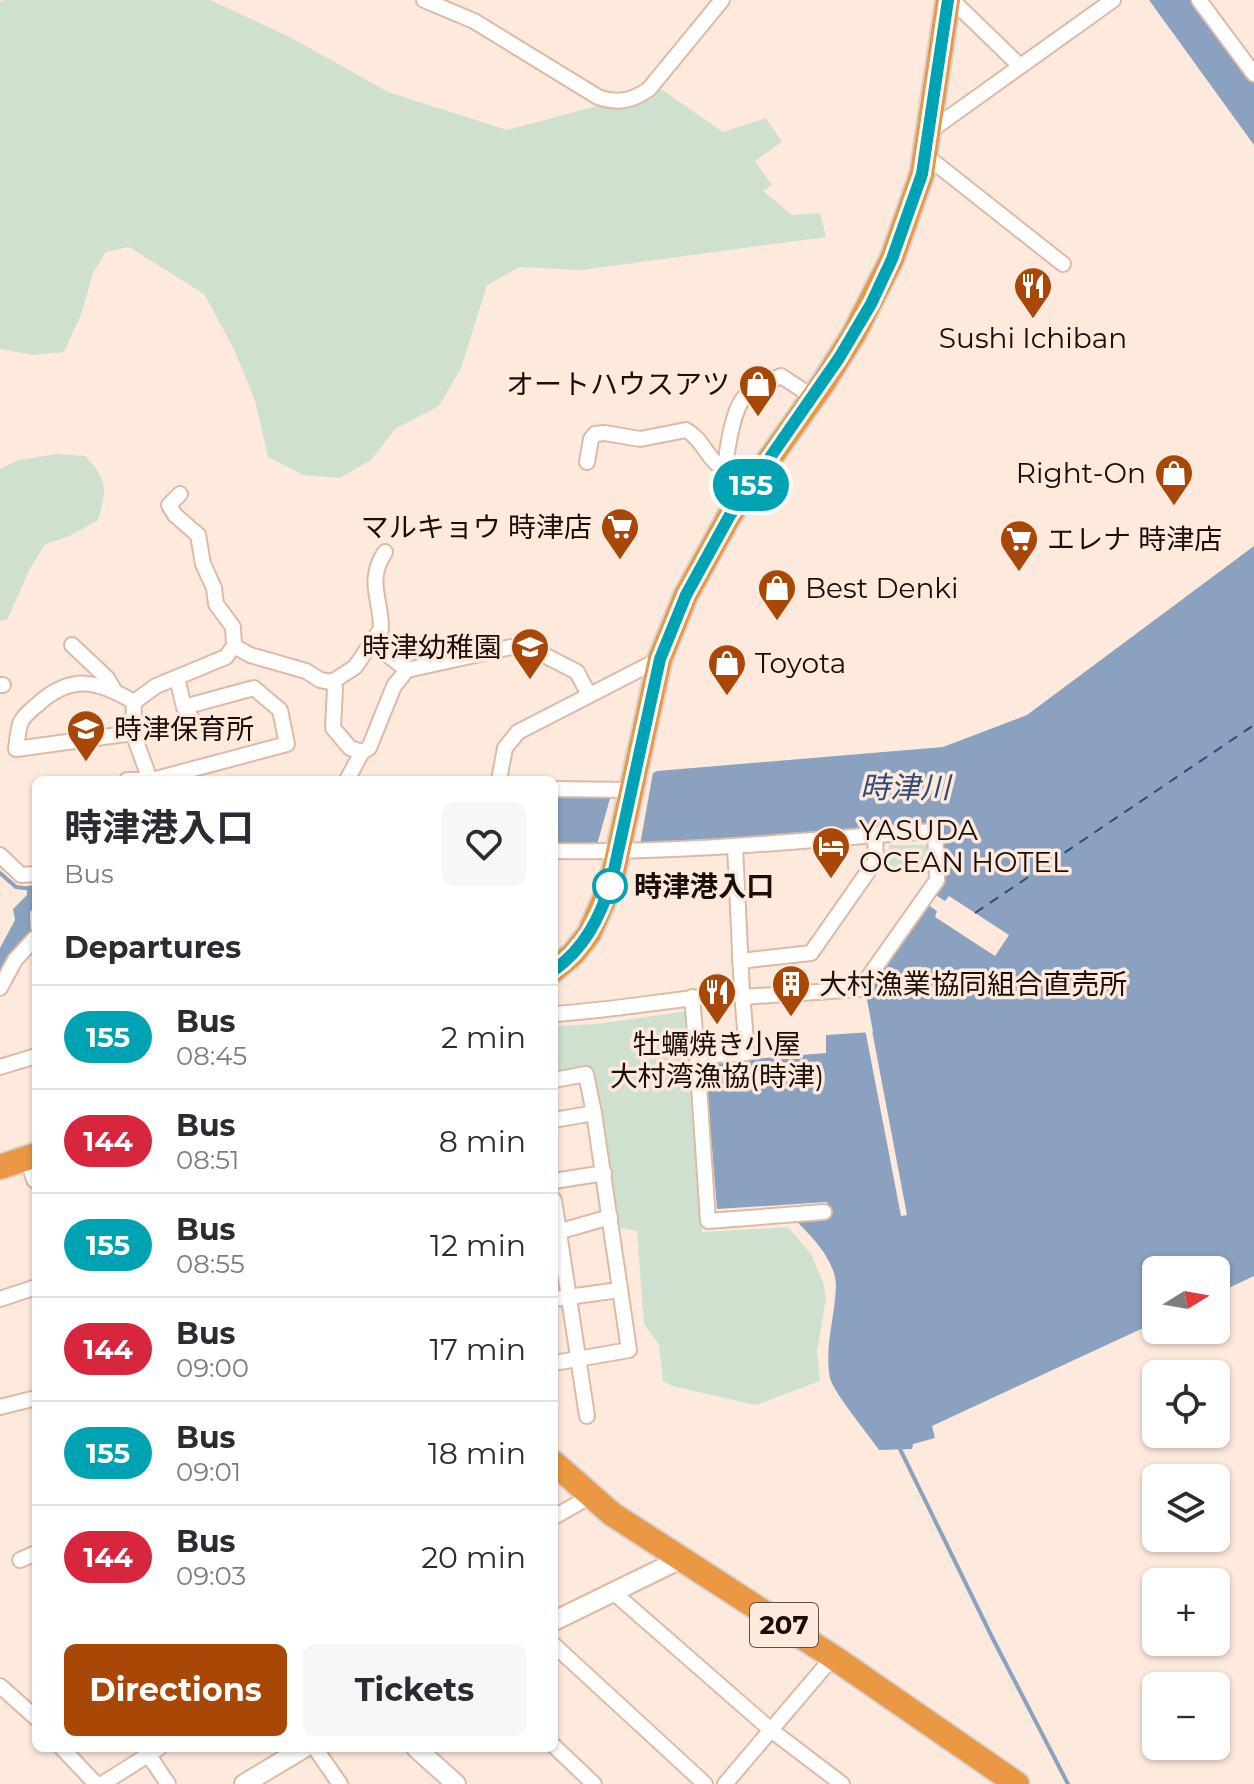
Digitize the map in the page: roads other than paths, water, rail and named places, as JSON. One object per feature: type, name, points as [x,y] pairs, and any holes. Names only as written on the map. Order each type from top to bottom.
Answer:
[{"type":"highway","points":[[558,966],[580,946],[599,916],[620,852],[660,659],[686,595],[739,503],[854,334],[892,259],[922,174],[950,0]]},
{"type":"highway","points":[[0,1167],[32,1164]]},
{"type":"highway","name":"207","points":[[558,1467],[612,1514],[833,1657],[1017,1784]]},
{"type":"street","points":[[424,0],[474,21],[598,97],[612,102],[635,99],[649,89],[722,0]]},
{"type":"street","points":[[950,0],[1019,65]]},
{"type":"street","points":[[1063,264],[928,143],[1019,65],[1113,0]]},
{"type":"street","points":[[1199,0],[1254,74]]},
{"type":"street","points":[[739,503],[728,487],[726,471],[731,432],[739,406],[752,391],[781,376],[813,397]]},
{"type":"street","points":[[587,462],[591,439],[595,434],[640,439],[686,430],[697,439],[712,463],[726,471]]},
{"type":"street","points":[[134,702],[156,686],[226,657],[234,646],[233,627],[216,604],[214,588],[203,564],[198,535],[175,515],[169,505],[180,494]]},
{"type":"street","points":[[234,646],[250,655],[332,682],[355,667],[381,629],[374,580],[376,565],[385,552]]},
{"type":"street","points":[[371,642],[407,670]]},
{"type":"street","points":[[72,645],[107,678],[114,690]]},
{"type":"street","points":[[349,776],[362,752],[369,748],[394,686],[407,670],[511,647],[524,648],[577,672],[589,695]]},
{"type":"street","points":[[500,776],[505,748],[518,732],[660,659]]},
{"type":"street","points":[[177,678],[184,707],[196,725]]},
{"type":"street","points":[[16,749],[21,721],[41,700],[61,687],[80,682],[114,690],[134,702]]},
{"type":"street","points":[[332,682],[335,688],[333,728],[350,748],[362,752]]},
{"type":"street","points":[[165,776],[287,744],[280,710],[254,688],[184,707]]},
{"type":"street","points":[[134,702],[133,733],[149,776]]},
{"type":"street","points":[[0,750],[133,733]]},
{"type":"street","points":[[558,788],[633,778]]},
{"type":"street","points":[[558,851],[620,852],[735,846],[935,831],[937,880],[860,989],[692,997],[605,1011],[558,1014]]},
{"type":"street","points":[[740,961],[811,953],[876,860],[875,835]]},
{"type":"street","points":[[697,1056],[747,1053],[735,846]]},
{"type":"street","points":[[0,855],[21,875],[32,874]]},
{"type":"street","points":[[0,988],[15,960],[32,941]]},
{"type":"street","points":[[692,997],[708,1221],[824,1212]]},
{"type":"street","points":[[0,1067],[32,1057]]},
{"type":"street","points":[[558,1079],[586,1074],[604,1173],[629,1350],[558,1362]]},
{"type":"street","points":[[558,1119],[594,1113]]},
{"type":"street","points":[[558,1180],[604,1173]]},
{"type":"street","points":[[558,1232],[610,1217]]},
{"type":"street","points":[[558,1259],[561,1298],[578,1359],[587,1416]]},
{"type":"street","points":[[0,1299],[32,1288]]},
{"type":"street","points":[[561,1298],[619,1290]]},
{"type":"street","points":[[0,1407],[32,1399]]},
{"type":"street","points":[[558,1515],[591,1496]]},
{"type":"street","points":[[20,1560],[32,1555]]},
{"type":"street","points":[[558,1619],[681,1559]]},
{"type":"street","points":[[613,1592],[771,1730],[842,1784]]},
{"type":"street","points":[[558,1649],[705,1784]]},
{"type":"street","points":[[725,1784],[833,1657]]},
{"type":"street","points":[[0,1686],[32,1714]]},
{"type":"street","points":[[558,1750],[594,1784]]},
{"type":"street","points":[[65,1752],[96,1784]]},
{"type":"street","points":[[102,1784],[147,1752]]},
{"type":"street","points":[[151,1752],[168,1784]]},
{"type":"street","points":[[244,1784],[297,1752]]},
{"type":"street","points":[[318,1752],[340,1784]]},
{"type":"street","points":[[420,1752],[448,1781]]},
{"type":"water","points":[[1149,0],[1195,0],[1254,80],[1254,145]]},
{"type":"water","name":"時津川","points":[[1254,546],[1254,1276],[1230,1287],[1230,1256],[1142,1256],[1142,1328],[932,1426],[935,1438],[913,1444],[912,1449],[879,1450],[844,1403],[830,1378],[828,1355],[835,1277],[821,1249],[794,1219],[830,1217],[827,1202],[717,1209],[705,1063],[826,1053],[826,1035],[873,1032],[866,994],[943,881],[944,824],[594,847],[558,846],[558,796],[605,797],[657,771],[943,747],[1027,715]]},
{"type":"water","points":[[32,885],[31,935],[0,978],[0,948],[15,920],[13,909],[27,895],[27,886]]},
{"type":"waterway","points":[[0,873],[16,887],[32,889]]},
{"type":"waterway","points":[[899,1447],[1068,1784]]},
{"type":"place","name":"Sushi Ichiban","points":[[1033,320]]},
{"type":"place","name":"オートハウスアツ","points":[[758,418]]},
{"type":"place","name":"Right-On","points":[[1174,507]]},
{"type":"place","name":"マルキョウ 時津店","points":[[620,561]]},
{"type":"place","name":"エレナ 時津店","points":[[1019,573]]},
{"type":"place","name":"Best Denki","points":[[777,622]]},
{"type":"place","name":"時津幼稚園","points":[[530,681]]},
{"type":"place","name":"Toyota","points":[[727,697]]},
{"type":"place","name":"時津保育所","points":[[86,763]]},
{"type":"place","name":"YASUDA OCEAN HOTEL","points":[[831,880]]},
{"type":"place","name":"時津港入口","points":[[610,886]]},
{"type":"place","name":"大村漁業協同組合直売所","points":[[791,1018]]},
{"type":"place","name":"牡蠣焼き小屋 大村湾漁協(時津)","points":[[717,1026]]}]
